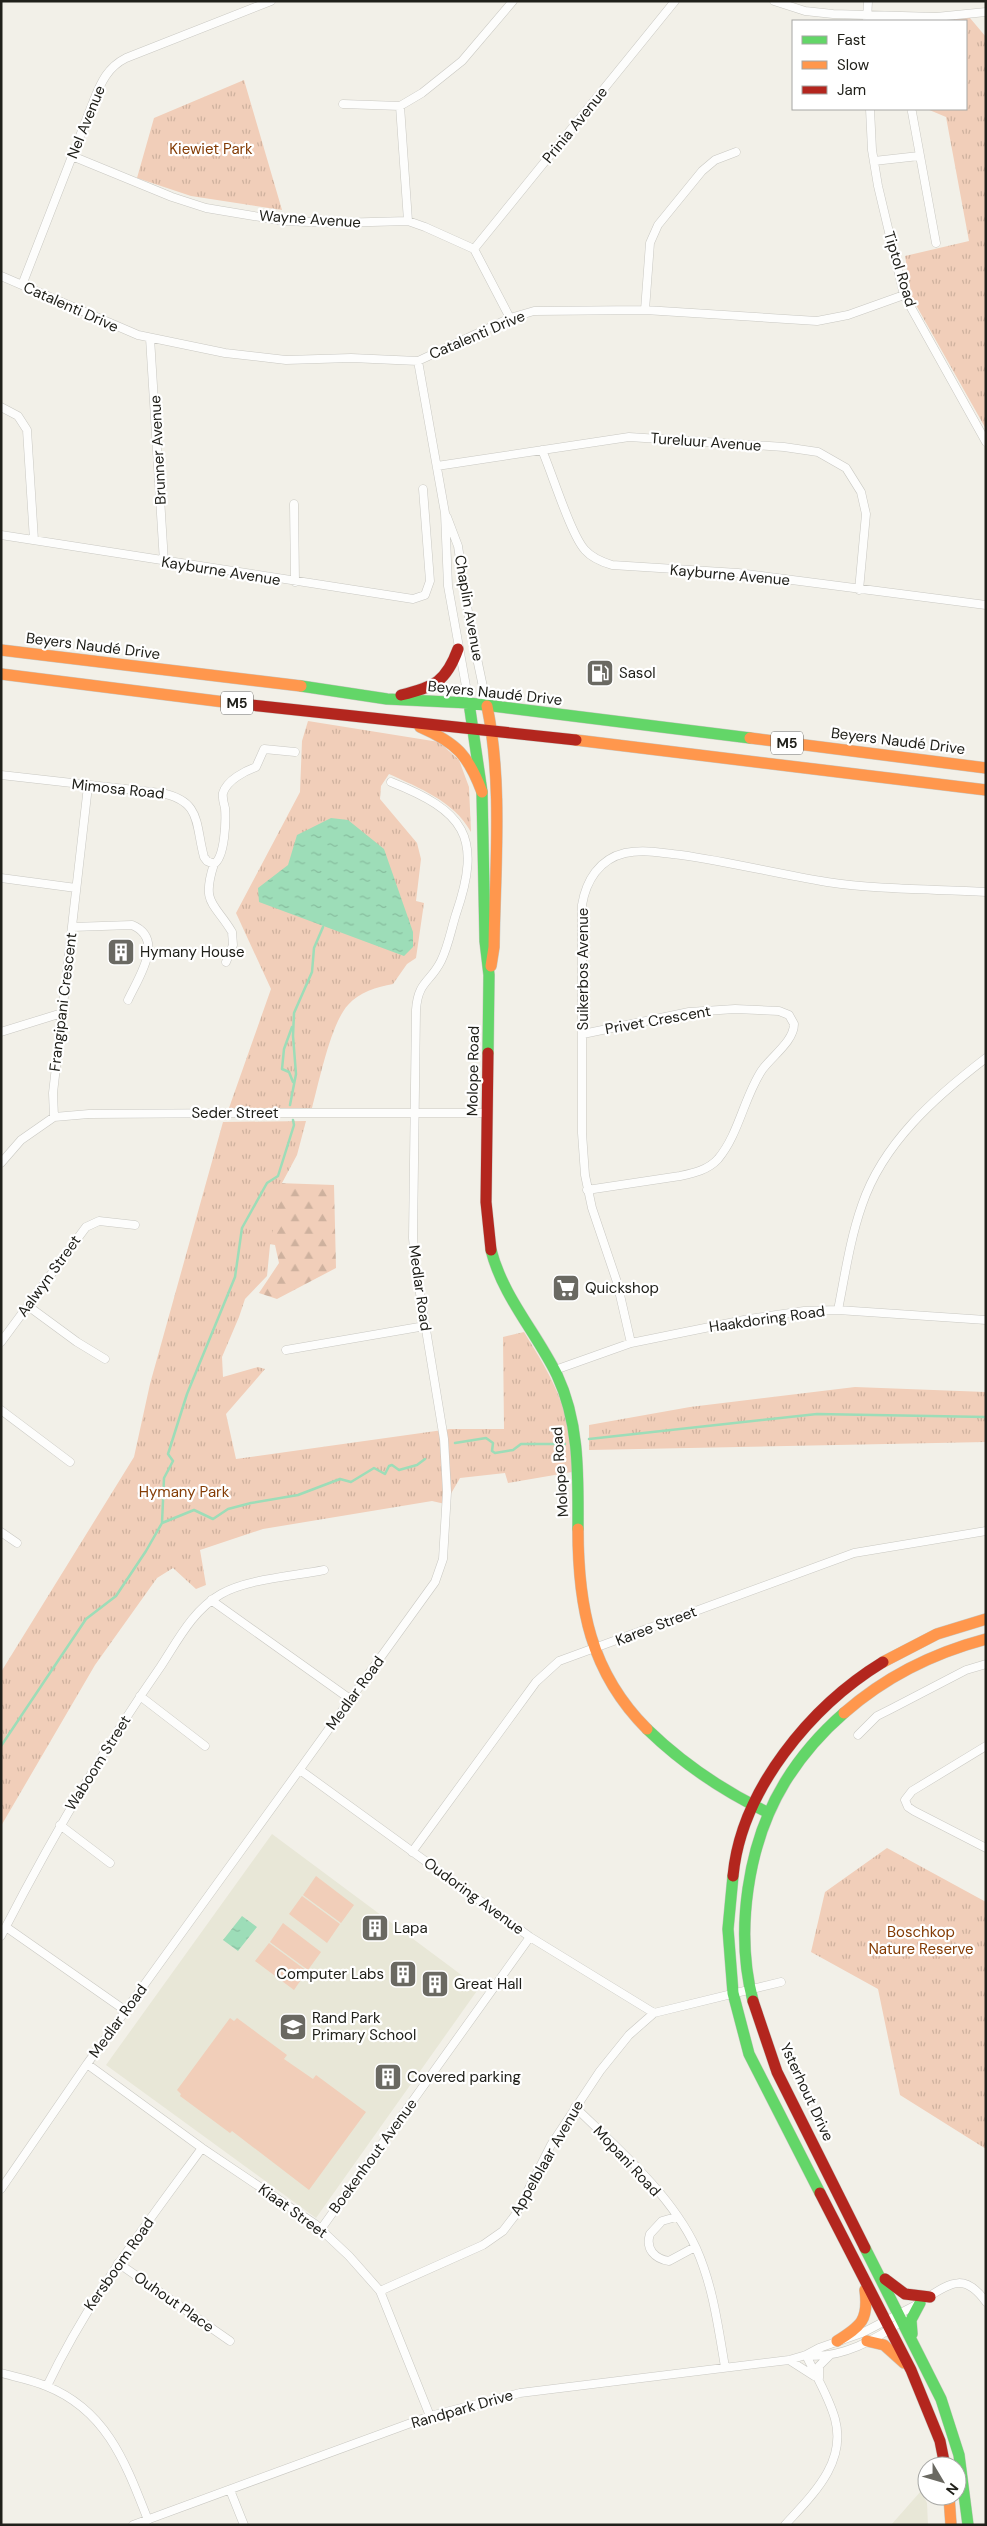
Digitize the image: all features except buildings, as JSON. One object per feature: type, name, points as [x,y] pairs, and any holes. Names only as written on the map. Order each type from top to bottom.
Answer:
[{"type":"main road","points":[[387,699],[425,690],[436,685],[450,672],[458,649]]},
{"type":"main road","name":"Beyers Naudé Drive","points":[[1,650],[311,687],[387,699],[469,703],[986,768]]},
{"type":"main road","name":"M5","points":[[1,674],[223,702],[492,730],[986,790]]},
{"type":"main road","name":"Molope Road","points":[[469,703],[482,792],[485,941],[489,975],[487,1230],[498,1273],[509,1296],[555,1370],[570,1413],[576,1444],[580,1590],[585,1624],[593,1650],[608,1678],[645,1726],[689,1767],[712,1784],[751,1806],[769,1813]]},
{"type":"main road","name":"Molope Road","points":[[488,706],[492,730],[496,794],[494,948],[489,975]]},
{"type":"main road","points":[[407,722],[436,734],[459,747],[469,758],[482,792]]},
{"type":"main road","points":[[942,2456],[935,2427],[911,2370],[749,2054],[733,1993],[728,1929],[734,1868],[751,1806],[768,1778],[799,1736],[838,1693],[881,1663],[929,1638],[958,1626],[986,1619]]},
{"type":"main road","name":"Ysterhout Drive","points":[[968,2525],[964,2483],[953,2430],[930,2374],[777,2072],[751,1989],[745,1956],[751,1884],[769,1813],[786,1783],[808,1751],[865,1694],[934,1654],[986,1639]]},
{"type":"main road","points":[[877,2271],[895,2289],[925,2300],[911,2320],[914,2342]]},
{"type":"main road","points":[[837,2341],[863,2324],[868,2311],[864,2280]]},
{"type":"main road","points":[[867,2341],[884,2345],[911,2370]]},
{"type":"main road","points":[[950,2506],[951,2525]]},
{"type":"street","name":"Nel Avenue","points":[[22,285],[104,76],[118,62],[271,1]]},
{"type":"street","points":[[343,104],[400,106],[422,93],[462,61],[513,1]]},
{"type":"street","name":"Prinia Avenue","points":[[474,249],[675,1]]},
{"type":"street","points":[[774,1],[813,12],[867,19],[944,16],[986,12]]},
{"type":"street","points":[[867,19],[868,1]]},
{"type":"street","points":[[400,106],[408,221]]},
{"type":"street","name":"Tiptol Road","points":[[870,110],[874,161],[887,230],[904,294],[986,442]]},
{"type":"street","points":[[912,112],[936,243]]},
{"type":"street","points":[[645,310],[650,243],[658,225],[702,171],[715,160],[736,152]]},
{"type":"street","name":"Wayne Avenue","points":[[72,156],[172,197],[206,208],[284,220],[336,223],[408,221],[474,249]]},
{"type":"street","points":[[874,161],[919,156]]},
{"type":"street","points":[[474,249],[510,318]]},
{"type":"street","name":"Catalenti Drive","points":[[1,276],[123,330],[150,338],[258,359],[418,361],[510,318],[534,311],[645,310],[817,321],[844,317],[904,294]]},
{"type":"street","name":"Brunner Avenue","points":[[150,338],[164,562]]},
{"type":"street","name":"Chaplin Avenue","points":[[418,361],[445,513],[448,586],[469,703]]},
{"type":"street","points":[[1,406],[18,416],[27,430],[34,540]]},
{"type":"street","name":"Tureluur Avenue","points":[[437,466],[629,437],[792,448],[818,452],[839,462],[851,475],[864,503],[865,528],[859,590]]},
{"type":"street","name":"Kayburne Avenue","points":[[542,450],[579,542],[591,556],[603,562],[612,565],[738,573],[986,605]]},
{"type":"street","name":"Kayburne Avenue","points":[[1,535],[164,562],[413,599],[425,595],[430,581],[423,489]]},
{"type":"street","points":[[294,504],[295,582]]},
{"type":"street","name":"Chaplin Avenue","points":[[445,513],[458,546],[467,609],[488,706]]},
{"type":"street","points":[[226,962],[234,937],[229,926],[211,904],[209,897],[210,876],[214,864],[222,852],[226,817],[223,793],[242,773],[256,767],[264,749],[295,752]]},
{"type":"street","name":"Mimosa Road","points":[[1,775],[161,793],[184,800],[195,813],[201,846],[207,861],[214,864]]},
{"type":"street","name":"Medlar Road","points":[[1,2189],[88,2064],[435,1582],[442,1567],[447,1492],[444,1439],[425,1326],[413,1238],[417,999],[424,982],[441,962],[446,948],[464,889],[468,848],[465,834],[452,816],[426,797],[391,782]]},
{"type":"street","name":"Frangipani Crescent","points":[[54,1117],[53,1093],[88,786]]},
{"type":"street","name":"Suikerbos Avenue","points":[[631,1343],[617,1282],[587,1190],[583,1158],[582,905],[584,890],[600,866],[612,857],[638,851],[678,855],[827,882],[881,888],[986,892]]},
{"type":"street","points":[[1,878],[76,888]]},
{"type":"street","points":[[72,927],[132,925],[139,928],[147,938],[150,949],[128,1000]]},
{"type":"street","name":"Privet Crescent","points":[[583,1034],[705,1010],[779,1011],[789,1015],[794,1024],[792,1035],[757,1080],[729,1140],[712,1165],[704,1170],[680,1176],[587,1190]]},
{"type":"street","points":[[1,1032],[62,1013]]},
{"type":"street","points":[[838,1310],[856,1223],[874,1178],[891,1150],[912,1124],[951,1085],[986,1058]]},
{"type":"street","name":"Seder Street","points":[[54,1117],[236,1113],[487,1113]]},
{"type":"street","points":[[1,1163],[21,1140],[54,1117]]},
{"type":"street","name":"Aalwyn Street","points":[[1,1342],[86,1227],[99,1221],[135,1225]]},
{"type":"street","points":[[28,1306],[77,1342],[105,1359]]},
{"type":"street","name":"Haakdoring Road","points":[[555,1370],[631,1343],[777,1315],[838,1310],[986,1320]]},
{"type":"street","points":[[286,1350],[425,1326]]},
{"type":"street","points":[[1,1410],[70,1462]]},
{"type":"street","name":"Karee Street","points":[[412,1852],[543,1674],[565,1658],[593,1650],[854,1553],[986,1531]]},
{"type":"street","points":[[1,1532],[17,1543]]},
{"type":"street","points":[[324,1570],[252,1584],[222,1593],[211,1600],[350,1699]]},
{"type":"street","name":"Waboom Street","points":[[1,1936],[60,1825],[140,1696],[197,1613],[211,1600]]},
{"type":"street","points":[[858,1735],[877,1716],[966,1670],[986,1664]]},
{"type":"street","points":[[140,1696],[204,1746]]},
{"type":"street","points":[[986,1746],[912,1791],[905,1800],[908,1807],[914,1811],[986,1848]]},
{"type":"street","name":"Oudoring Avenue","points":[[300,1770],[530,1937],[654,2013]]},
{"type":"street","points":[[60,1825],[110,1863]]},
{"type":"street","points":[[6,1927],[126,2011]]},
{"type":"street","name":"Boekenhout Avenue","points":[[321,2229],[530,1937]]},
{"type":"street","points":[[654,2013],[781,1982]]},
{"type":"street","name":"Appelblaar Avenue","points":[[380,2291],[483,2246],[503,2231],[516,2214],[551,2145],[575,2106],[614,2052],[654,2013]]},
{"type":"street","name":"Kiaat Street","points":[[88,2064],[202,2148],[321,2229],[380,2291],[430,2416]]},
{"type":"street","name":"Mopani Road","points":[[575,2106],[636,2167],[676,2216],[695,2247],[713,2300],[725,2366]]},
{"type":"street","name":"Kersboom Road","points":[[47,2386],[80,2320],[118,2263],[202,2148]]},
{"type":"street","points":[[676,2216],[662,2221],[650,2234],[649,2246],[653,2253],[658,2258],[669,2261],[695,2247]]},
{"type":"street","name":"Ouhout Place","points":[[118,2263],[230,2342]]},
{"type":"street","name":"Randpark Drive","points":[[806,2356],[830,2356],[867,2341],[888,2324],[950,2284],[961,2283],[972,2288],[986,2302]]},
{"type":"street","name":"Randpark Drive","points":[[133,2525],[430,2416],[520,2393],[725,2366],[789,2360],[806,2356],[837,2341],[888,2324]]},
{"type":"street","points":[[785,2525],[825,2478],[836,2452],[838,2430],[835,2417],[806,2356]]},
{"type":"street","points":[[819,2382],[819,2366],[830,2356]]},
{"type":"street","points":[[789,2360],[805,2369],[819,2382]]},
{"type":"street","points":[[1,2373],[47,2386],[81,2407],[112,2440],[125,2463],[148,2520]]},
{"type":"street","points":[[230,2490],[244,2525]]},
{"type":"shaded area","name":"Rand Park Primary School","points":[[272,1834],[479,1988],[316,2218],[106,2065]]},
{"type":"shaded area","points":[[917,2496],[917,2506],[927,2506],[928,2525],[891,2525]]},
{"type":"green space","points":[[970,18],[986,37],[986,429],[912,298],[905,256],[969,241],[946,117],[929,110],[967,110],[967,20],[875,19]]},
{"type":"green space","name":"Kiewiet Park","points":[[244,80],[282,210],[191,196],[137,178],[154,118]]},
{"type":"green space","points":[[308,721],[439,742],[459,760],[469,787],[471,832],[464,821],[445,804],[424,790],[389,774],[381,786],[380,799],[417,843],[421,859],[416,901],[424,903],[416,958],[407,964],[393,984],[363,993],[348,1005],[336,1025],[331,1039],[312,1108],[229,1108],[271,989],[236,913],[300,792],[302,741]]},
{"type":"green space","name":"Hymany Park","points":[[306,1121],[297,1155],[282,1183],[270,1245],[267,1276],[245,1299],[222,1357],[223,1377],[258,1367],[265,1369],[226,1414],[236,1459],[450,1429],[504,1429],[503,1337],[524,1332],[545,1367],[560,1398],[569,1432],[572,1472],[508,1483],[505,1473],[460,1478],[445,1504],[432,1501],[263,1529],[200,1550],[206,1585],[196,1589],[173,1568],[157,1578],[95,1665],[1,1826],[1,1672],[134,1457],[150,1384],[223,1122]]},
{"type":"green space","points":[[278,1183],[334,1185],[336,1268],[277,1299],[259,1293],[279,1263],[275,1245],[264,1243]]},
{"type":"green space","points":[[855,1387],[986,1392],[986,1442],[589,1450],[589,1425],[690,1407]]},
{"type":"green space","name":"Boschkop Nature Reserve","points":[[887,1848],[986,1902],[986,2149],[900,2095],[878,1989],[811,1952],[825,1892]]},
{"type":"green space","points":[[316,1876],[354,1905],[341,1923],[303,1895]]},
{"type":"green space","points":[[302,1896],[340,1924],[327,1943],[289,1914]]},
{"type":"green space","points":[[283,1923],[321,1952],[308,1970],[270,1942]]},
{"type":"green space","points":[[269,1943],[307,1971],[294,1990],[255,1961]]},
{"type":"green space","points":[[230,2018],[234,2021],[237,2018],[287,2055],[284,2059],[313,2079],[316,2075],[366,2112],[309,2190],[232,2131],[230,2133],[180,2096],[181,2094],[177,2090]]},
{"type":"water","points":[[331,818],[348,820],[384,849],[413,932],[413,947],[404,956],[259,902],[258,888],[288,865],[297,835]]},
{"type":"water","points":[[242,1916],[257,1927],[238,1951],[223,1940]]},
{"type":"waterway","points":[[290,1105],[296,1074],[293,1036],[294,1013],[312,972],[314,948],[323,927]]},
{"type":"waterway","points":[[292,1027],[284,1049],[282,1069],[289,1072],[293,1082]]},
{"type":"waterway","points":[[1,1746],[86,1619],[116,1596],[162,1523],[164,1478],[173,1461],[168,1454],[187,1394],[235,1277],[242,1228],[267,1183],[278,1176],[294,1125],[293,1120]]},
{"type":"waterway","points":[[589,1439],[817,1414],[986,1417]]},
{"type":"waterway","points":[[455,1443],[486,1438],[493,1443],[492,1451],[495,1453],[513,1450],[521,1444],[565,1444]]},
{"type":"waterway","points":[[162,1523],[194,1510],[213,1519],[228,1509],[298,1495],[340,1479],[351,1482],[374,1468],[385,1474],[389,1466],[392,1465],[399,1470],[417,1465],[425,1459]]},
{"type":"traffic: fast","points":[[301,686],[387,699],[469,703],[750,738]]},
{"type":"traffic: fast","points":[[469,703],[482,792],[485,941],[489,975],[488,1053]]},
{"type":"traffic: fast","points":[[491,1250],[503,1283],[549,1359],[565,1394],[574,1432],[576,1451],[578,1529]]},
{"type":"traffic: fast","points":[[753,2001],[745,1946],[745,1918],[753,1860],[761,1833],[772,1806],[791,1772],[812,1745],[844,1713]]},
{"type":"traffic: fast","points":[[647,1729],[690,1766],[736,1796],[769,1813]]},
{"type":"traffic: fast","points":[[733,1876],[728,1929],[733,1993],[749,2054],[820,2193]]},
{"type":"traffic: fast","points":[[865,2248],[941,2399],[959,2455],[968,2525]]},
{"type":"traffic: fast","points":[[912,2334],[911,2320],[920,2303]]},
{"type":"traffic: slow","points":[[1,650],[301,686]]},
{"type":"traffic: slow","points":[[1,674],[232,703]]},
{"type":"traffic: slow","points":[[487,706],[492,736],[497,796],[494,947],[491,966]]},
{"type":"traffic: slow","points":[[420,727],[443,739],[460,752],[472,768],[482,792]]},
{"type":"traffic: slow","points":[[750,738],[986,768]]},
{"type":"traffic: slow","points":[[576,740],[986,790]]},
{"type":"traffic: slow","points":[[578,1529],[581,1585],[591,1636],[600,1661],[612,1685],[647,1729]]},
{"type":"traffic: slow","points":[[883,1662],[937,1634],[986,1619]]},
{"type":"traffic: slow","points":[[844,1713],[876,1688],[911,1667],[947,1651],[986,1639]]},
{"type":"traffic: slow","points":[[837,2341],[852,2331],[862,2321],[866,2309],[865,2290]]},
{"type":"traffic: slow","points":[[867,2341],[884,2345],[904,2363]]},
{"type":"traffic: slow","points":[[950,2506],[951,2525]]},
{"type":"traffic: jam","points":[[401,695],[430,686],[437,681],[449,669],[458,649]]},
{"type":"traffic: jam","points":[[232,703],[576,740]]},
{"type":"traffic: jam","points":[[488,1053],[486,1202],[491,1250]]},
{"type":"traffic: jam","points":[[733,1876],[739,1844],[750,1812],[765,1782],[784,1753],[806,1726],[830,1702],[856,1680],[883,1662]]},
{"type":"traffic: jam","points":[[753,2001],[777,2072],[865,2248]]},
{"type":"traffic: jam","points":[[820,2193],[911,2370],[940,2441],[943,2456]]},
{"type":"traffic: jam","points":[[885,2279],[905,2294],[930,2297]]},
{"type":"place","name":"Sasol","points":[[600,673]]},
{"type":"place","name":"Hymany House","points":[[121,952]]},
{"type":"place","name":"Quickshop","points":[[566,1288]]},
{"type":"place","name":"Lapa","points":[[375,1928]]},
{"type":"place","name":"Computer Labs","points":[[403,1974]]},
{"type":"place","name":"Great Hall","points":[[435,1984]]},
{"type":"place","name":"Rand Park Primary School","points":[[293,2027]]},
{"type":"place","name":"Covered parking","points":[[388,2077]]}]
